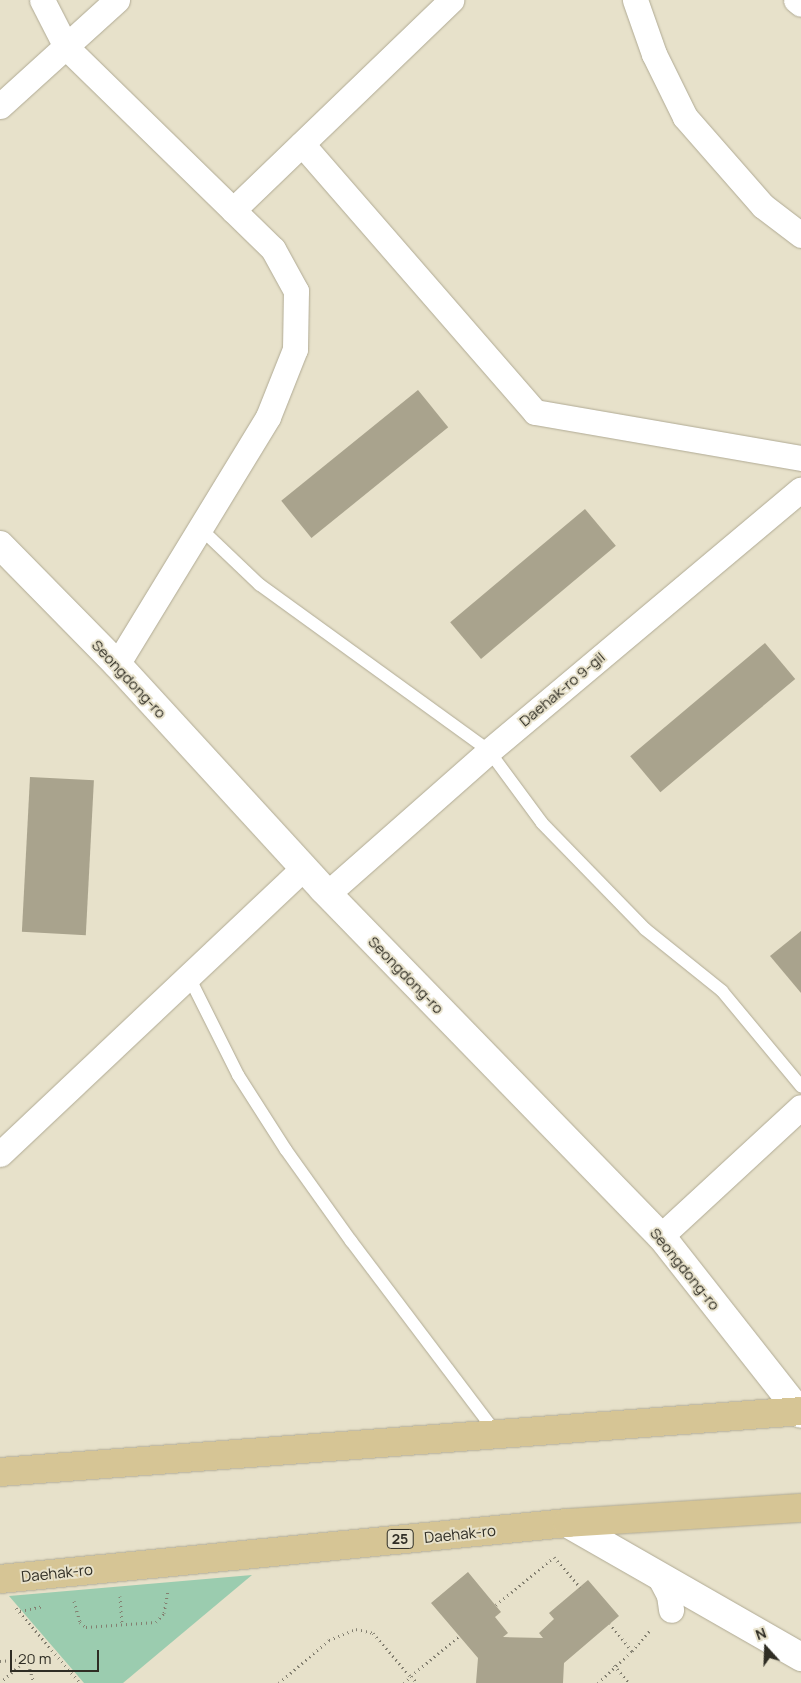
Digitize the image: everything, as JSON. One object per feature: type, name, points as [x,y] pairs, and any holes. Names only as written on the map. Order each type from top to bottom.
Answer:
[{"type":"main road","points":[[0,1472],[800,1412]]},
{"type":"main road","name":"Daehak-ro","points":[[0,1579],[567,1523],[801,1508]]},
{"type":"street","points":[[42,0],[66,46],[273,250],[296,291],[295,349],[268,417],[117,664]]},
{"type":"street","points":[[0,106],[117,0]]},
{"type":"street","points":[[233,210],[452,0]]},
{"type":"street","points":[[635,0],[654,54],[685,118],[763,206],[801,235]]},
{"type":"street","points":[[796,0],[801,4]]},
{"type":"street","points":[[302,144],[535,412],[801,458]]},
{"type":"street","name":"Daehak-ro 9-gil","points":[[327,894],[489,751],[801,489]]},
{"type":"street","name":"Seongdong-ro","points":[[0,545],[117,664],[327,894],[661,1236],[800,1412]]},
{"type":"street","points":[[0,1154],[304,868]]},
{"type":"street","points":[[661,1236],[801,1107]]},
{"type":"street","points":[[567,1523],[801,1658]]},
{"type":"street","points":[[660,1578],[669,1595],[671,1610]]},
{"type":"lane","points":[[199,527],[260,585],[489,751],[542,823],[645,929],[722,991],[801,1086]]},
{"type":"lane","points":[[189,977],[238,1075],[286,1150],[350,1241],[497,1434]]},
{"type":"path","points":[[496,1605],[554,1557],[580,1588]]},
{"type":"path","points":[[72,1594],[83,1626],[122,1625],[160,1621],[169,1588]]},
{"type":"path","points":[[119,1592],[122,1625]]},
{"type":"path","points":[[15,1606],[80,1683]]},
{"type":"path","points":[[598,1683],[632,1651],[610,1624]]},
{"type":"path","points":[[279,1683],[329,1640],[356,1629],[373,1633],[417,1683]]},
{"type":"path","points":[[404,1683],[459,1636]]},
{"type":"path","points":[[0,1661],[27,1659]]},
{"type":"path","points":[[0,1683],[27,1659]]},
{"type":"path","points":[[27,1659],[34,1683]]},
{"type":"path","points":[[614,1666],[629,1683]]},
{"type":"green space","points":[[252,1575],[123,1683],[84,1683],[9,1596]]},
{"type":"building","points":[[418,390],[448,427],[311,538],[281,501]]},
{"type":"building","points":[[585,509],[616,546],[481,659],[450,622]]},
{"type":"building","points":[[765,643],[795,679],[660,792],[630,756]]},
{"type":"building","points":[[30,777],[94,780],[86,935],[22,932]]},
{"type":"building","points":[[801,931],[801,993],[770,956]]},
{"type":"building","points":[[468,1572],[501,1612],[495,1617],[508,1633],[503,1637],[543,1638],[539,1633],[554,1619],[549,1613],[588,1580],[619,1616],[564,1663],[563,1683],[476,1683],[478,1658],[431,1603]]}]
